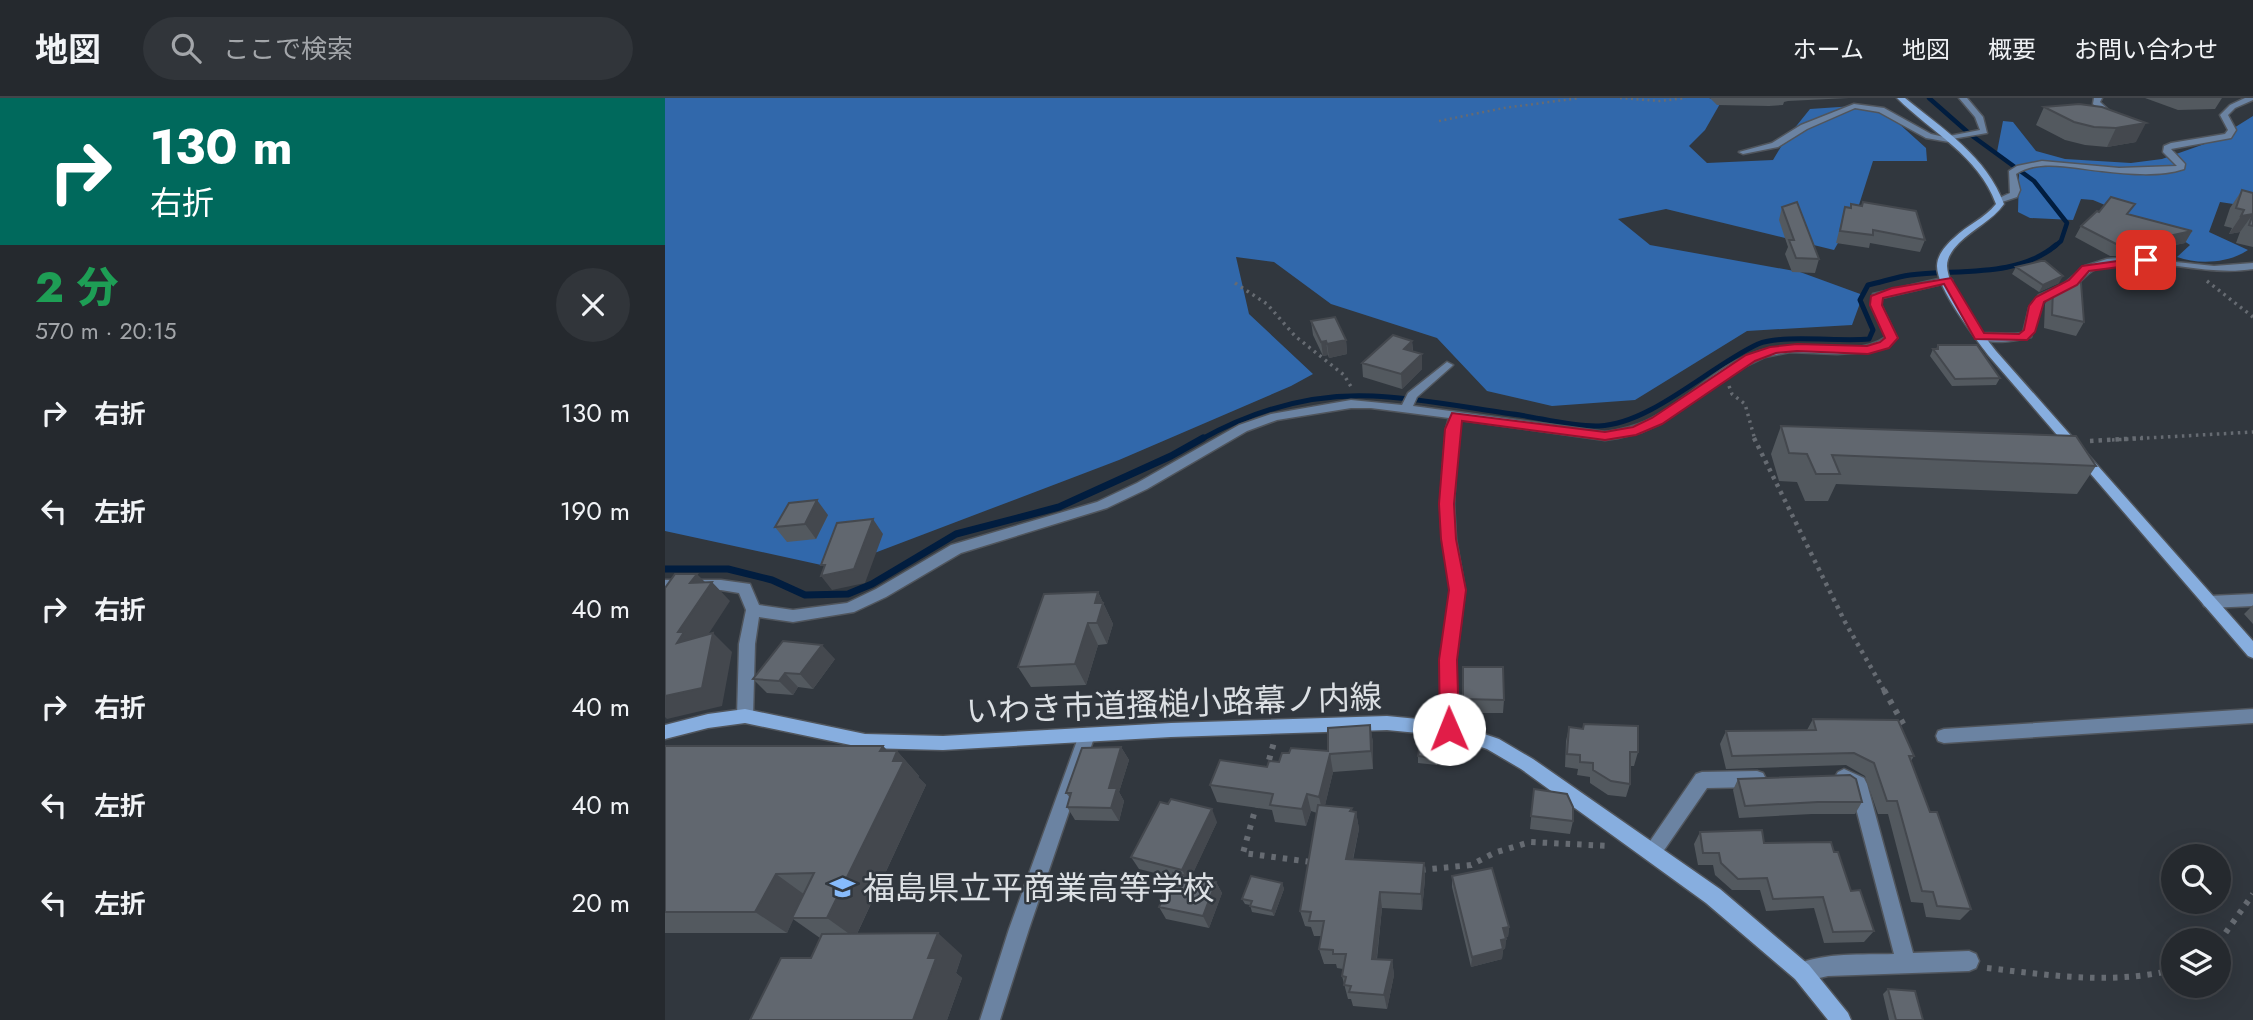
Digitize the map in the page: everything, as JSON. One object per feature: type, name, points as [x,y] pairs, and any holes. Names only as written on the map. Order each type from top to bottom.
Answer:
[{"type":"street","points":[[1901,98],[1983,170],[1997,192],[2000,204],[1992,216],[1958,238],[1944,256],[1944,275],[1980,336],[2068,442],[2253,652]]},
{"type":"street","points":[[1743,152],[1775,145],[1804,127],[1854,107],[1881,110],[1929,136],[1948,139],[1984,131],[1979,117],[1963,98]]},
{"type":"street","points":[[2098,98],[2096,102],[2099,107],[2116,120]]},
{"type":"street","points":[[1999,201],[2014,195],[2017,190],[2012,173],[2022,166],[2044,164],[2172,170],[2181,167],[2167,152],[2167,148],[2171,145],[2228,136],[2232,130],[2225,112],[2235,104],[2252,98]]},
{"type":"street","points":[[1980,336],[2009,339],[2027,335],[2035,306],[2040,299],[2073,282],[2086,269],[2146,260],[2216,268],[2253,266]]},
{"type":"street","points":[[753,610],[793,616],[849,608],[957,550],[1102,505],[1142,486],[1243,428],[1275,417],[1356,404],[1406,408],[1605,436],[1636,430],[1657,421],[1751,358],[1775,350],[1797,347],[1868,350],[1885,345],[1892,338],[1876,305],[1877,296],[1944,275]]},
{"type":"street","points":[[1406,408],[1412,395],[1447,365]]},
{"type":"street","points":[[1449,729],[1448,660],[1458,590],[1449,539],[1447,504],[1452,429],[1457,416]]},
{"type":"street","points":[[665,584],[745,588],[753,610],[747,644],[745,716]]},
{"type":"street","points":[[2209,602],[2253,600]]},
{"type":"street","name":"いわき市道搔槌小路幕ノ内線","points":[[665,732],[708,721],[745,716],[865,741],[943,743],[1387,723],[1449,729],[1493,744],[1527,764],[1713,896],[1803,972],[1841,1020]]},
{"type":"street","points":[[1944,736],[2253,716]]},
{"type":"street","points":[[990,1020],[1087,735]]},
{"type":"street","points":[[1820,777],[1846,776],[1858,784],[1906,963]]},
{"type":"street","points":[[1652,853],[1702,780],[1781,778]]},
{"type":"street","points":[[1803,972],[1828,965],[1969,961]]},
{"type":"path","points":[[1439,121],[1504,108],[1580,98]]},
{"type":"path","points":[[1620,98],[1660,101],[1686,98]]},
{"type":"path","points":[[2183,265],[2253,317]]},
{"type":"path","points":[[1235,283],[1267,304],[1295,336],[1344,376],[1352,388],[1356,404]]},
{"type":"path","points":[[1726,375],[1732,394],[1745,404],[1755,442],[1829,591],[1905,727]]},
{"type":"path","points":[[2068,442],[2253,432]]},
{"type":"path","points":[[1264,778],[1277,727]]},
{"type":"path","points":[[1260,790],[1243,853],[1321,864]]},
{"type":"path","points":[[1408,872],[1471,865],[1493,853],[1530,842],[1608,846],[1631,837]]},
{"type":"path","points":[[2229,928],[2253,894]]},
{"type":"path","points":[[1969,961],[1981,967],[2090,979],[2131,979],[2161,973]]},
{"type":"shaded area","points":[[665,98],[1709,98],[1721,102],[1705,130],[1689,146],[1707,163],[1773,160],[1810,109],[1854,106],[1886,112],[1926,148],[1927,161],[1873,161],[1858,208],[1834,250],[1666,209],[1618,219],[1650,245],[1800,272],[1863,295],[1852,325],[1747,331],[1635,400],[1552,406],[1487,391],[1437,338],[1331,304],[1274,262],[1236,257],[1249,314],[1313,374],[1119,460],[835,568],[665,531]]},
{"type":"shaded area","points":[[2253,116],[2253,207],[2220,202],[2209,232],[2248,250],[2232,258],[2214,261],[2177,257],[2190,245],[2174,234],[2093,200],[2081,199],[2073,220],[2030,218],[2018,212],[2019,174],[1997,152],[2003,121],[2013,122],[2036,151],[2065,159],[2131,163],[2162,159],[2213,141]]},
{"type":"building","points":[[2079,104],[2102,107],[2146,123],[2116,128],[2094,127],[2074,122],[2044,107]]},
{"type":"building","points":[[2242,190],[2253,193],[2253,214],[2241,216],[2244,210],[2236,208]]},
{"type":"building","points":[[2111,197],[2135,204],[2127,214],[2192,231],[2169,236],[2178,241],[2155,245],[2116,244],[2081,226],[2099,212]]},
{"type":"building","points":[[1797,202],[1819,259],[1796,258],[1789,240],[1794,240],[1782,207]]},
{"type":"building","points":[[1863,202],[1916,211],[1925,240],[1873,230],[1873,235],[1840,231],[1845,207],[1851,208],[1851,204],[1862,206]]},
{"type":"building","points":[[2045,261],[2063,276],[2043,285],[2016,267]]},
{"type":"building","points":[[2077,279],[2081,283],[2084,322],[2052,315],[2053,290]]},
{"type":"building","points":[[1335,317],[1346,340],[1327,344],[1326,341],[1321,342],[1311,321]]},
{"type":"building","points":[[1393,335],[1412,341],[1404,349],[1422,354],[1401,374],[1362,363]]},
{"type":"building","points":[[1938,345],[1977,345],[2000,378],[1955,379],[1933,349],[1938,349]]},
{"type":"building","points":[[1781,426],[2076,436],[2096,466],[1832,455],[1840,474],[1816,474],[1807,454],[1789,453]]},
{"type":"building","points":[[817,500],[805,524],[775,527],[789,503]]},
{"type":"building","points":[[873,519],[854,569],[821,576],[825,565],[821,565],[837,523]]},
{"type":"building","points":[[675,574],[697,574],[690,583],[712,582],[678,632],[684,632],[677,643],[713,633],[702,688],[665,696],[665,588]]},
{"type":"building","points":[[1098,592],[1095,603],[1103,603],[1097,623],[1088,623],[1075,664],[1018,667],[1044,594]]},
{"type":"building","points":[[783,641],[822,645],[800,674],[785,673],[779,681],[753,679]]},
{"type":"building","points":[[1463,667],[1503,667],[1504,700],[1463,699]]},
{"type":"building","points":[[1813,719],[1898,720],[1914,756],[1909,756],[1930,812],[1937,812],[1971,909],[1937,906],[1933,892],[1922,891],[1897,801],[1887,801],[1874,763],[1854,753],[1732,756],[1726,731],[1816,730]]},
{"type":"building","points":[[1584,724],[1638,726],[1638,752],[1630,752],[1630,784],[1611,781],[1593,770],[1593,763],[1580,762],[1580,755],[1567,754],[1569,727],[1583,729]]},
{"type":"building","points":[[1370,725],[1371,751],[1330,754],[1319,797],[1307,794],[1302,809],[1270,805],[1273,794],[1210,785],[1220,760],[1267,767],[1269,761],[1279,762],[1282,753],[1289,753],[1291,748],[1328,751],[1328,728]]},
{"type":"building","points":[[1421,738],[1440,740],[1437,759],[1418,756]]},
{"type":"building","points":[[665,746],[883,746],[880,751],[897,751],[893,761],[904,761],[827,918],[792,918],[814,873],[776,874],[755,912],[665,912]]},
{"type":"building","points":[[1121,747],[1109,788],[1117,788],[1111,808],[1067,807],[1071,793],[1066,793],[1082,748]]},
{"type":"building","points":[[1850,775],[1856,779],[1862,802],[1745,806],[1738,779]]},
{"type":"building","points":[[1534,789],[1567,794],[1573,807],[1573,821],[1531,816]]},
{"type":"building","points":[[1171,799],[1212,809],[1182,870],[1131,857],[1160,802],[1168,804]]},
{"type":"building","points":[[1318,805],[1352,808],[1350,811],[1356,812],[1346,859],[1424,863],[1421,894],[1380,892],[1372,959],[1392,960],[1384,995],[1349,992],[1351,986],[1344,985],[1346,977],[1342,976],[1346,954],[1333,954],[1333,950],[1319,949],[1324,921],[1309,921],[1311,912],[1300,911]]},
{"type":"building","points":[[1762,830],[1764,843],[1831,842],[1834,852],[1838,852],[1851,891],[1860,890],[1874,931],[1833,932],[1823,897],[1773,899],[1767,878],[1738,879],[1721,863],[1719,853],[1703,853],[1700,832]]},
{"type":"building","points":[[1492,868],[1509,927],[1503,928],[1506,939],[1501,940],[1503,949],[1472,957],[1452,876]]},
{"type":"building","points":[[1173,873],[1216,882],[1203,916],[1159,907]]},
{"type":"building","points":[[1251,876],[1282,883],[1272,911],[1250,906],[1252,901],[1242,899]]},
{"type":"building","points":[[938,933],[928,958],[936,958],[913,1020],[750,1020],[781,958],[811,958],[822,934]]},
{"type":"building","points":[[1888,989],[1915,991],[1923,1020],[1896,1020]]},
{"type":"waterway","points":[[1929,98],[1971,135],[2034,181],[2067,223],[2061,241],[2054,247]]},
{"type":"waterway","points":[[1200,440],[1240,420],[1283,406],[1350,396],[1428,401],[1580,425],[1619,423],[1660,405],[1758,344],[1782,339],[1869,339],[1873,330],[1860,300],[1868,285],[1910,275],[1986,270],[2024,263],[2041,256],[2056,245]]},
{"type":"waterway","points":[[665,569],[728,569],[772,580],[805,595],[848,594],[872,584],[956,534],[1059,507],[1171,456],[1203,438]]},
{"type":"place","name":"福島県立平商業高等学校","points":[[843,888]]},
{"type":"route","points":[[1449,729],[1448,660],[1458,590],[1449,539],[1447,504],[1452,429],[1457,416],[1605,436],[1636,430],[1657,421],[1751,358],[1775,350],[1797,347],[1868,350],[1885,345],[1892,338],[1890,329],[1876,305],[1877,296],[1947,280],[1980,336],[2022,338],[2029,332],[2035,306],[2040,299],[2067,286],[2086,269],[2097,265],[2146,260]]}]
